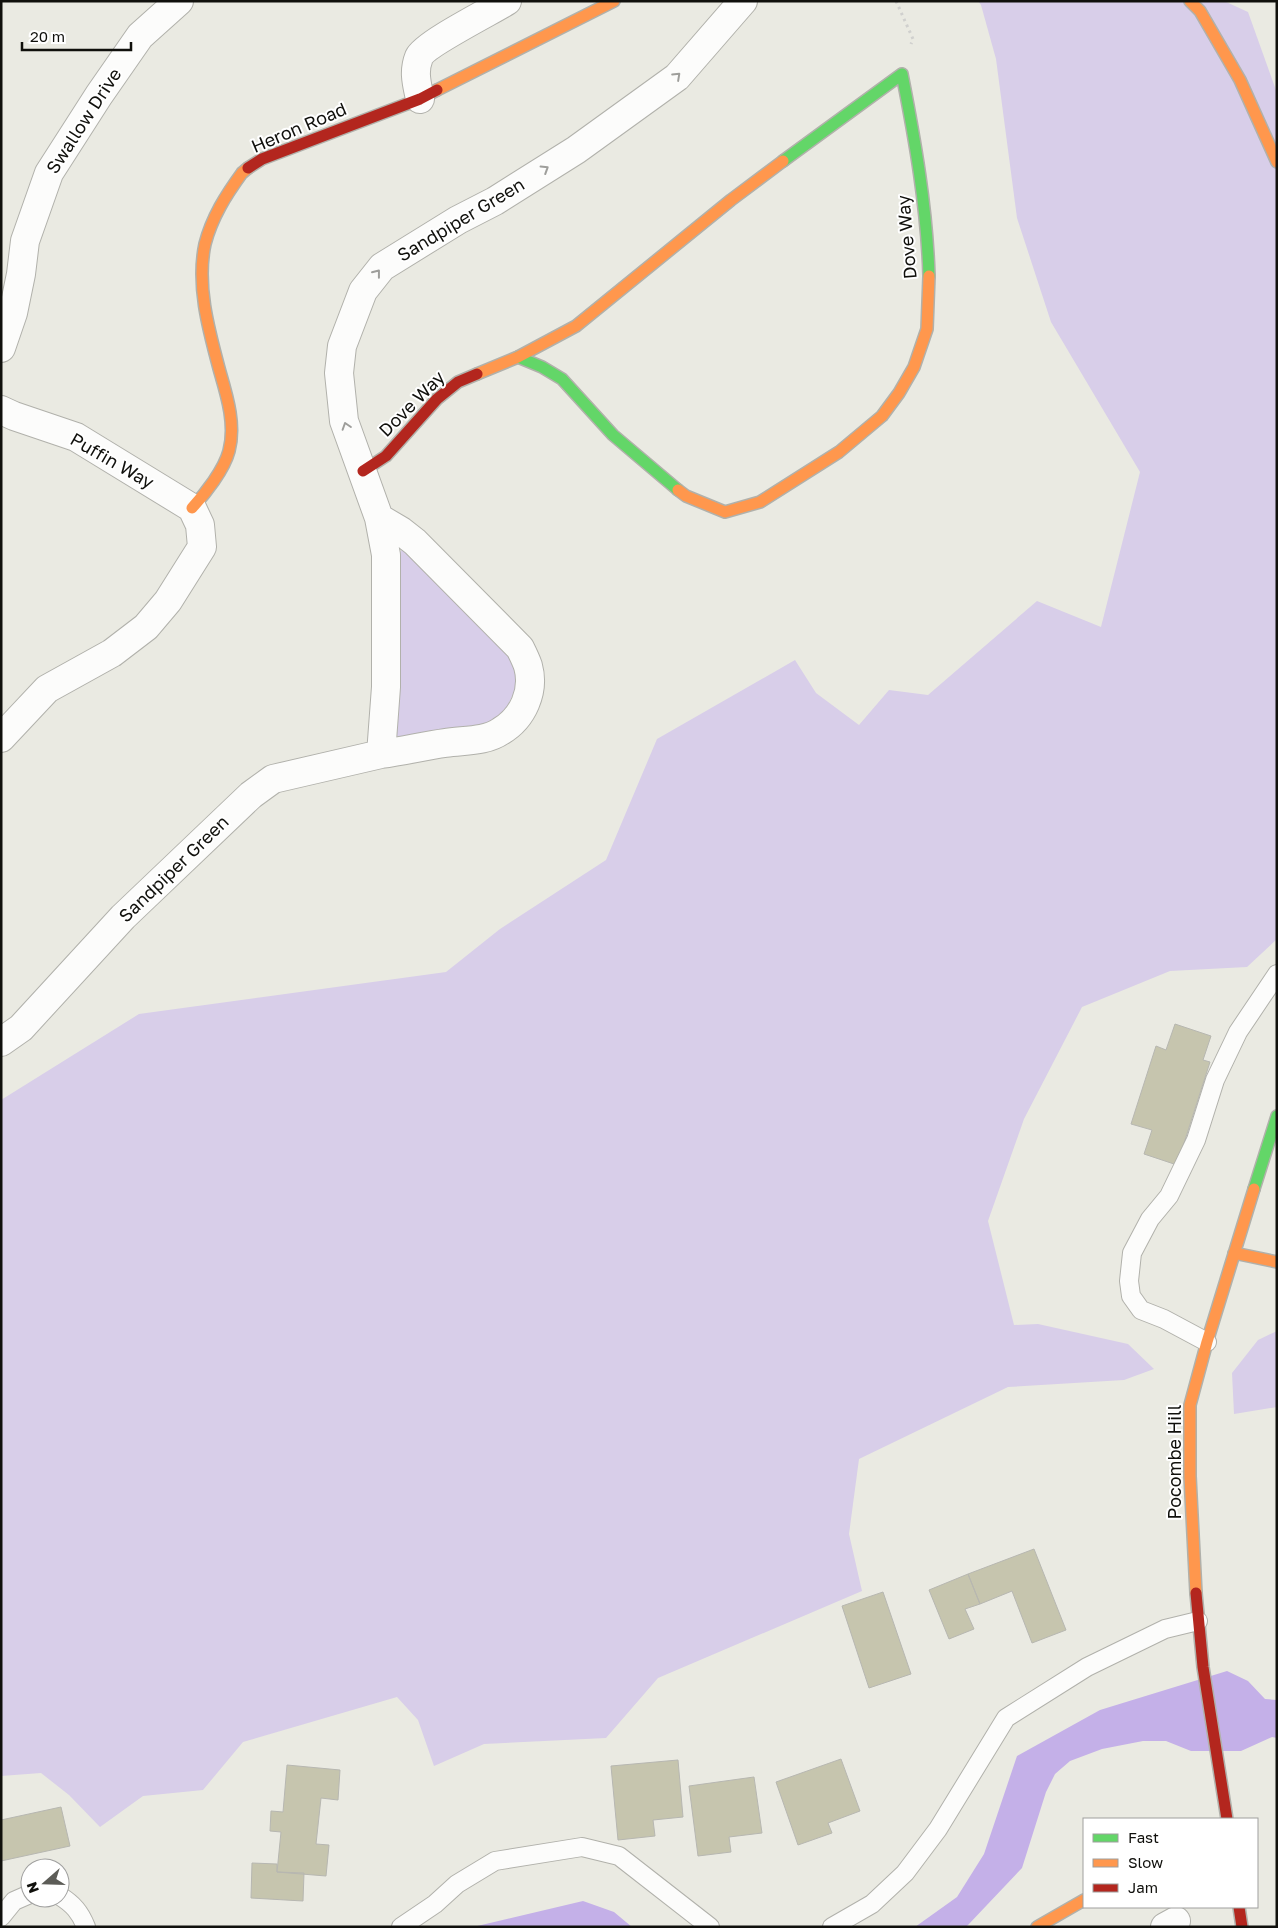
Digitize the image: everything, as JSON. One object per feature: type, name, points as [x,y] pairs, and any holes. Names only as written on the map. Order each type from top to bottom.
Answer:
[{"type":"street","name":"Swallow Drive","points":[[1,348],[13,313],[21,274],[25,240],[49,173],[99,95],[140,36],[179,1]]},
{"type":"street","points":[[420,99],[414,73],[420,55],[440,40],[506,1]]},
{"type":"street","name":"Heron Road","points":[[192,508],[210,488],[229,451],[231,422],[227,398],[208,328],[202,277],[205,245],[213,218],[242,173],[262,160],[420,99],[614,1]]},
{"type":"street","name":"Sandpiper Green","points":[[382,754],[386,687],[386,555],[379,518],[344,421],[339,373],[342,346],[363,291],[382,266],[458,220],[495,201],[568,155],[677,77],[743,1]]},
{"type":"street","points":[[1190,1],[1200,12],[1240,80],[1277,162]]},
{"type":"street","name":"Dove Way","points":[[363,472],[386,456],[437,399],[458,382],[518,357],[576,326],[730,200],[902,74],[915,143],[928,250],[928,329],[914,367],[899,393],[882,416],[839,452],[760,502],[725,512],[686,496],[613,435],[562,379],[542,367],[518,357]]},
{"type":"street","name":"Puffin Way","points":[[1,410],[76,437],[192,508]]},
{"type":"street","points":[[1,738],[47,689],[112,653],[146,627],[168,602],[202,547],[200,525],[192,508]]},
{"type":"street","name":"Sandpiper Green","points":[[1,1042],[21,1028],[123,917],[251,795],[273,779],[382,754],[480,739],[500,732],[514,721],[528,701],[530,682],[528,666],[520,648],[415,542],[379,518]]},
{"type":"street","name":"Pocombe Hill","points":[[1227,1818],[1203,1667],[1198,1621],[1190,1476],[1190,1405],[1207,1342],[1277,1116]]},
{"type":"street","points":[[1234,1253],[1277,1262]]},
{"type":"street","points":[[1037,1927],[1083,1901]]},
{"type":"street","points":[[1239,1908],[1242,1927]]},
{"type":"lane","points":[[1207,1342],[1164,1319],[1141,1310],[1131,1296],[1129,1281],[1132,1253],[1150,1219],[1169,1196],[1192,1148],[1215,1080],[1238,1032],[1277,974]]},
{"type":"lane","points":[[832,1927],[872,1904],[905,1873],[938,1829],[1006,1718],[1087,1667],[1165,1629],[1198,1621]]},
{"type":"lane","points":[[401,1927],[434,1904],[458,1884],[495,1861],[582,1847],[619,1856],[710,1927]]},
{"type":"lane","points":[[1,1917],[14,1901],[20,1898]]},
{"type":"lane","points":[[70,1902],[80,1914],[86,1927]]},
{"type":"path","points":[[896,1],[913,39],[902,74]]},
{"type":"shaded area","points":[[978,1],[1224,1],[1248,12],[1277,93],[1277,939],[1247,967],[1170,971],[1082,1007],[1024,1119],[988,1221],[1014,1325],[1038,1324],[1128,1344],[1154,1369],[1124,1380],[1008,1387],[859,1459],[849,1534],[862,1591],[658,1678],[606,1738],[484,1744],[434,1766],[418,1720],[397,1697],[243,1742],[203,1790],[143,1796],[100,1827],[69,1795],[41,1773],[1,1776],[1,1100],[139,1014],[446,972],[500,929],[606,860],[657,739],[795,660],[816,693],[859,725],[889,690],[928,695],[1037,601],[1101,627],[1140,472],[1051,322],[1017,218],[996,59],[981,5]]},
{"type":"shaded area","points":[[402,549],[503,644],[516,671],[515,690],[504,713],[494,722],[403,741],[393,732],[396,560]]},
{"type":"shaded area","points":[[1277,1331],[1277,1407],[1234,1414],[1232,1373],[1258,1340]]},
{"type":"shaded area","points":[[1227,1671],[1248,1681],[1265,1699],[1277,1700],[1277,1738],[1272,1737],[1241,1751],[1191,1751],[1166,1741],[1143,1741],[1102,1749],[1070,1761],[1055,1774],[1046,1792],[1022,1868],[966,1927],[915,1927],[957,1897],[984,1854],[1017,1756],[1100,1710]]},
{"type":"shaded area","points":[[583,1901],[614,1912],[632,1927],[473,1927]]},
{"type":"building","points":[[1175,1024],[1211,1036],[1203,1060],[1210,1062],[1177,1165],[1144,1154],[1152,1130],[1131,1124],[1156,1046],[1166,1050]]},
{"type":"building","points":[[1034,1549],[1066,1630],[1032,1643],[1012,1591],[980,1604],[968,1574]]},
{"type":"building","points":[[968,1574],[980,1604],[965,1609],[974,1629],[949,1639],[929,1590]]},
{"type":"building","points":[[883,1592],[911,1674],[869,1688],[842,1606]]},
{"type":"building","points":[[841,1759],[860,1811],[828,1823],[832,1833],[798,1845],[776,1782]]},
{"type":"building","points":[[678,1760],[683,1817],[653,1820],[655,1836],[618,1840],[611,1766]]},
{"type":"building","points":[[287,1765],[340,1770],[338,1800],[321,1798],[316,1844],[329,1845],[326,1876],[277,1872],[281,1832],[270,1831],[271,1811],[283,1812]]},
{"type":"building","points":[[754,1777],[762,1833],[729,1837],[731,1852],[698,1856],[689,1786]]},
{"type":"building","points":[[61,1807],[70,1846],[1,1861],[1,1820]]},
{"type":"building","points":[[252,1863],[277,1864],[277,1872],[304,1873],[303,1901],[251,1898]]},
{"type":"traffic: fast","points":[[783,161],[902,74],[920,174],[929,276]]},
{"type":"traffic: fast","points":[[518,357],[542,367],[562,379],[613,435],[678,490]]},
{"type":"traffic: fast","points":[[1254,1189],[1277,1116]]},
{"type":"traffic: slow","points":[[437,90],[614,1]]},
{"type":"traffic: slow","points":[[1190,1],[1200,11],[1240,80],[1277,162]]},
{"type":"traffic: slow","points":[[477,374],[518,357],[576,326],[731,200],[783,161]]},
{"type":"traffic: slow","points":[[192,508],[219,474],[227,458],[232,431],[228,401],[205,308],[202,276],[205,244],[211,225],[220,207],[242,173],[248,168]]},
{"type":"traffic: slow","points":[[678,490],[686,496],[725,512],[760,502],[839,452],[882,416],[899,393],[914,367],[927,329],[929,276]]},
{"type":"traffic: slow","points":[[1196,1593],[1190,1476],[1190,1405],[1207,1342],[1254,1189]]},
{"type":"traffic: slow","points":[[1234,1253],[1277,1262]]},
{"type":"traffic: slow","points":[[1037,1927],[1083,1901]]},
{"type":"traffic: jam","points":[[248,168],[262,159],[420,99],[437,90]]},
{"type":"traffic: jam","points":[[363,471],[386,456],[437,399],[458,382],[477,374]]},
{"type":"traffic: jam","points":[[1196,1593],[1203,1667],[1227,1818]]},
{"type":"traffic: jam","points":[[1239,1908],[1242,1927]]}]
